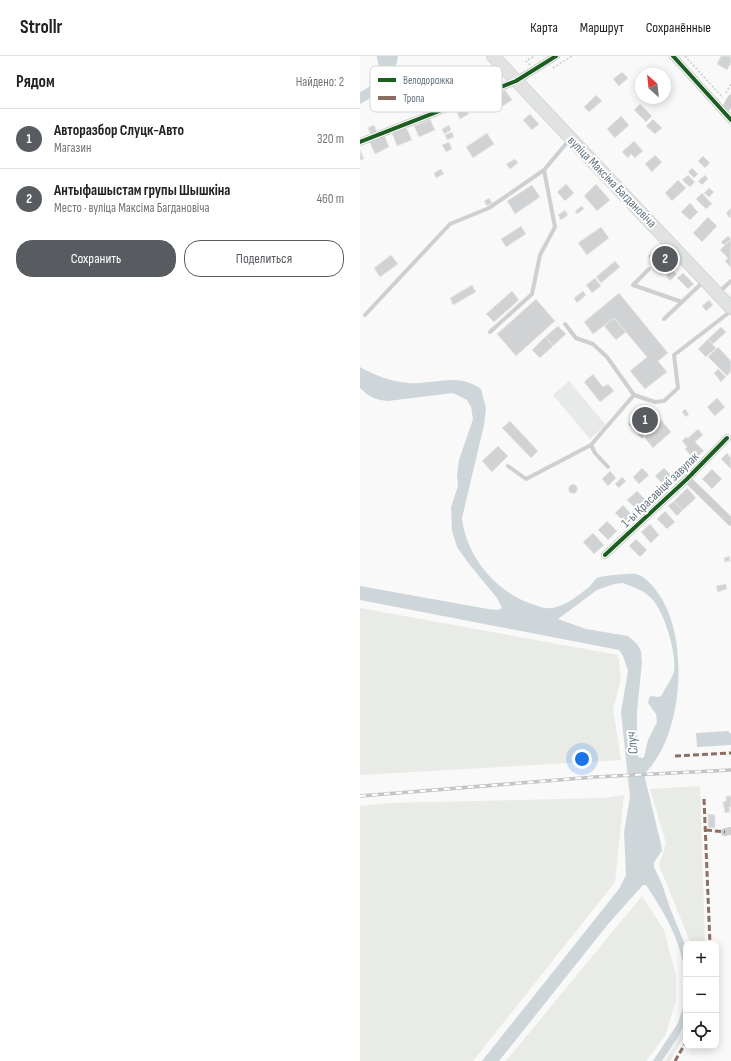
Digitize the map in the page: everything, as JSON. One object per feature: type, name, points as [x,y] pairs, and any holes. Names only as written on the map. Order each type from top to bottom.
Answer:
[{"type":"main road","name":"вуліца Максіма Багдановіча","points":[[493,56],[731,308]]},
{"type":"street","points":[[502,86],[516,81],[556,56]]},
{"type":"street","points":[[673,56],[731,120]]},
{"type":"street","points":[[724,112],[731,99]]},
{"type":"street","points":[[360,142],[437,112]]},
{"type":"street","name":"1-ы Красавіцкі завулак","points":[[605,555],[729,440]]},
{"type":"street","name":"1-ы Красавіцкі завулак","points":[[687,479],[731,522]]},
{"type":"lane","points":[[365,315],[450,224],[489,208],[544,170],[570,139]]},
{"type":"lane","points":[[490,332],[532,294],[540,255],[555,227],[544,170]]},
{"type":"lane","points":[[649,269],[633,285],[682,302]]},
{"type":"lane","points":[[664,319],[705,280]]},
{"type":"lane","points":[[718,294],[731,281]]},
{"type":"lane","points":[[565,324],[576,338],[594,344],[607,357],[634,395],[655,402],[664,401],[678,388],[674,355],[731,311]]},
{"type":"lane","points":[[508,466],[526,479],[591,445],[634,395]]},
{"type":"lane","points":[[591,445],[595,453],[608,467]]},
{"type":"path","points":[[526,61],[535,56]]},
{"type":"path","points":[[552,68],[572,56]]},
{"type":"path","points":[[685,56],[723,98],[731,84]]},
{"type":"shaded area","points":[[569,381],[606,425],[590,439],[553,395]]},
{"type":"shaded area","points":[[360,608],[618,655],[621,679],[613,709],[621,760],[360,775]]},
{"type":"shaded area","points":[[700,786],[705,941],[690,941],[659,865],[666,843],[650,789]]},
{"type":"shaded area","points":[[624,795],[615,882],[473,1061],[360,1061],[360,806],[389,803],[604,798]]},
{"type":"shaded area","points":[[642,896],[664,930],[676,976],[676,1001],[665,1036],[646,1061],[506,1061]]},
{"type":"shaded area","points":[[683,1031],[683,1038],[670,1061],[665,1061]]},
{"type":"water","points":[[377,56],[398,56],[396,66],[379,66]]},
{"type":"water","points":[[370,86],[370,98],[360,104],[360,92]]},
{"type":"water","name":"Случ","points":[[360,367],[390,380],[419,383],[455,380],[472,384],[481,389],[486,408],[484,425],[462,518],[470,546],[476,559],[485,571],[506,591],[538,606],[547,608],[560,606],[569,601],[589,587],[597,578],[622,574],[639,575],[654,587],[658,593],[668,612],[675,635],[678,660],[678,686],[674,712],[668,736],[657,757],[644,774],[662,851],[654,862],[654,867],[684,941],[683,963],[677,942],[667,919],[646,885],[643,885],[609,923],[499,1061],[482,1061],[619,889],[626,875],[624,832],[630,797],[621,712],[628,671],[623,656],[619,650],[360,600],[360,586],[488,609],[498,610],[502,608],[497,598],[457,547],[452,531],[451,507],[458,486],[457,476],[459,460],[473,419],[471,407],[467,400],[453,393],[388,401],[372,398],[360,388]],"holes":[[[623,583],[646,593],[657,605],[669,633],[674,654],[674,671],[662,695],[659,697],[651,696],[649,698],[648,703],[656,714],[657,722],[648,740],[644,757],[642,758],[638,757],[637,753],[637,712],[642,662],[641,651],[637,644],[628,636],[586,629],[558,619],[597,590],[614,584]]]},
{"type":"water","points":[[728,731],[731,734],[731,745],[697,747],[696,733]]},
{"type":"water","points":[[683,1007],[683,1028],[679,1036],[662,1061],[653,1061],[678,1023]]},
{"type":"building","points":[[721,56],[731,56],[731,63],[727,70],[717,64]]},
{"type":"building","points":[[622,72],[628,78],[619,86],[613,79]]},
{"type":"building","points":[[505,90],[512,100],[502,107],[502,92]]},
{"type":"building","points":[[596,95],[602,101],[589,112],[584,107]]},
{"type":"building","points":[[640,104],[652,116],[646,122],[634,110]]},
{"type":"building","points":[[457,112],[468,112],[469,114],[460,119]]},
{"type":"building","points":[[530,114],[539,124],[532,130],[523,120]]},
{"type":"building","points":[[621,116],[629,125],[615,138],[607,129]]},
{"type":"building","points":[[430,119],[435,130],[419,137],[414,126]]},
{"type":"building","points":[[653,119],[662,128],[655,134],[646,126]]},
{"type":"building","points":[[374,125],[377,132],[371,135],[368,128]]},
{"type":"building","points":[[449,125],[451,130],[444,134],[442,129]]},
{"type":"building","points":[[406,127],[412,140],[397,146],[392,133]]},
{"type":"building","points":[[452,132],[454,137],[447,140],[445,135]]},
{"type":"building","points":[[487,133],[494,144],[473,158],[466,147]]},
{"type":"building","points":[[384,135],[389,147],[375,154],[369,141]]},
{"type":"building","points":[[634,141],[643,151],[635,158],[631,154],[628,158],[622,152]]},
{"type":"building","points":[[449,142],[452,149],[446,152],[442,145]]},
{"type":"building","points":[[360,150],[364,159],[360,160]]},
{"type":"building","points":[[655,155],[662,162],[652,172],[645,164]]},
{"type":"building","points":[[703,156],[710,163],[705,168],[698,161]]},
{"type":"building","points":[[515,159],[518,163],[510,169],[506,164]]},
{"type":"building","points":[[692,168],[698,174],[694,178],[688,172]]},
{"type":"building","points":[[441,169],[444,174],[436,178],[434,173]]},
{"type":"building","points":[[688,175],[695,182],[690,187],[682,180]]},
{"type":"building","points":[[705,175],[708,179],[702,185],[698,181]]},
{"type":"building","points":[[678,180],[686,188],[672,201],[665,193]]},
{"type":"building","points":[[566,184],[574,193],[565,201],[557,192]]},
{"type":"building","points":[[596,184],[610,200],[597,211],[584,196]]},
{"type":"building","points":[[532,185],[540,197],[515,214],[507,201]]},
{"type":"building","points":[[709,188],[714,192],[709,197],[704,193]]},
{"type":"building","points":[[702,193],[712,204],[706,209],[696,199]]},
{"type":"building","points":[[489,198],[492,203],[487,206],[484,201]]},
{"type":"building","points":[[690,203],[698,212],[690,220],[681,212]]},
{"type":"building","points":[[582,206],[584,209],[577,214],[575,211]]},
{"type":"building","points":[[731,208],[731,217],[730,218],[726,213]]},
{"type":"building","points":[[565,210],[568,215],[561,220],[558,215]]},
{"type":"building","points":[[708,217],[717,226],[702,242],[693,233]]},
{"type":"building","points":[[521,226],[526,234],[506,247],[501,239]]},
{"type":"building","points":[[601,227],[609,238],[587,255],[578,243]]},
{"type":"building","points":[[728,236],[731,239],[724,245],[721,242]]},
{"type":"building","points":[[731,239],[731,268],[725,261],[728,258],[720,250]]},
{"type":"building","points":[[656,249],[671,266],[662,273],[648,256]]},
{"type":"building","points":[[391,255],[398,264],[380,277],[374,268]]},
{"type":"building","points":[[615,261],[620,267],[601,283],[596,277]]},
{"type":"building","points":[[673,270],[677,274],[670,281],[666,276]]},
{"type":"building","points":[[683,273],[694,284],[688,289],[677,278]]},
{"type":"building","points":[[595,278],[601,286],[592,293],[586,285]]},
{"type":"building","points":[[472,285],[476,292],[453,305],[450,298]]},
{"type":"building","points":[[512,291],[519,300],[494,322],[486,314]]},
{"type":"building","points":[[583,291],[586,295],[577,303],[574,298]]},
{"type":"building","points":[[619,293],[668,353],[658,361],[667,372],[645,389],[630,371],[647,357],[614,318],[593,334],[584,322]]},
{"type":"building","points":[[536,299],[555,321],[516,356],[497,334]]},
{"type":"building","points":[[709,300],[713,305],[706,311],[702,306]]},
{"type":"building","points":[[614,318],[626,332],[616,340],[604,326]]},
{"type":"building","points":[[558,326],[566,334],[553,346],[545,337]]},
{"type":"building","points":[[721,327],[726,332],[713,344],[708,339]]},
{"type":"building","points":[[545,337],[553,346],[540,358],[532,350]]},
{"type":"building","points":[[708,339],[716,348],[706,357],[698,349]]},
{"type":"building","points":[[718,347],[731,361],[731,371],[727,376],[708,357]]},
{"type":"building","points":[[718,369],[726,377],[721,382],[714,373]]},
{"type":"building","points":[[593,374],[603,387],[608,384],[614,391],[600,402],[584,382]]},
{"type":"building","points":[[717,398],[725,407],[715,416],[707,407]]},
{"type":"building","points":[[649,406],[662,421],[642,439],[628,424]]},
{"type":"building","points":[[685,409],[689,414],[686,417],[682,412]]},
{"type":"building","points":[[510,421],[538,451],[531,458],[502,428]]},
{"type":"building","points":[[662,421],[671,432],[653,448],[644,437]]},
{"type":"building","points":[[698,429],[703,435],[695,442],[704,451],[697,457],[692,453],[690,455],[685,449],[687,447],[682,441]]},
{"type":"building","points":[[498,446],[508,456],[492,472],[482,461]]},
{"type":"building","points":[[727,453],[731,458],[731,469],[721,459]]},
{"type":"building","points":[[642,468],[649,475],[639,484],[633,477]]},
{"type":"building","points":[[664,468],[674,478],[665,486],[655,476]]},
{"type":"building","points":[[712,469],[722,479],[712,489],[702,479]]},
{"type":"building","points":[[610,471],[616,478],[608,486],[602,479]]},
{"type":"building","points":[[622,477],[626,481],[619,488],[615,484]]},
{"type":"building","points":[[573,484],[578,489],[573,494],[568,489]]},
{"type":"building","points":[[687,488],[696,498],[683,510],[674,501]]},
{"type":"building","points":[[637,491],[648,502],[638,511],[627,500]]},
{"type":"building","points":[[674,501],[683,510],[677,516],[668,506]]},
{"type":"building","points":[[623,505],[635,518],[627,525],[615,513]]},
{"type":"building","points":[[665,511],[675,522],[667,529],[657,519]]},
{"type":"building","points":[[607,521],[617,531],[608,540],[598,530]]},
{"type":"building","points":[[650,524],[659,535],[651,543],[641,532]]},
{"type":"building","points":[[593,533],[604,545],[594,554],[583,542]]},
{"type":"building","points":[[636,539],[647,550],[640,557],[629,546]]},
{"type":"building","points":[[729,556],[730,561],[725,562],[724,558]]},
{"type":"building","points":[[726,584],[727,589],[718,592],[716,586]]},
{"type":"building","points":[[726,796],[731,796],[731,807],[729,807],[730,812],[725,813],[723,802],[726,801]]},
{"type":"building","points":[[708,814],[715,815],[715,828],[708,828]]},
{"type":"railway","points":[[360,796],[595,777],[731,770]]},
{"type":"marked path","points":[[675,756],[731,753]]},
{"type":"marked path","points":[[704,799],[710,941]]},
{"type":"marked path","points":[[706,830],[725,832]]},
{"type":"marked path","points":[[675,1061],[683,1047]]},
{"type":"cycle path","points":[[502,86],[516,81],[556,56]]},
{"type":"cycle path","points":[[673,56],[731,120]]},
{"type":"cycle path","points":[[360,142],[437,112]]},
{"type":"cycle path","points":[[605,555],[687,479],[727,438]]},
{"type":"place","name":"Антыфашыстам групы Шышкіна","points":[[665,259]]},
{"type":"place","name":"Авторазбор Слуцк-Авто","points":[[645,420]]}]
